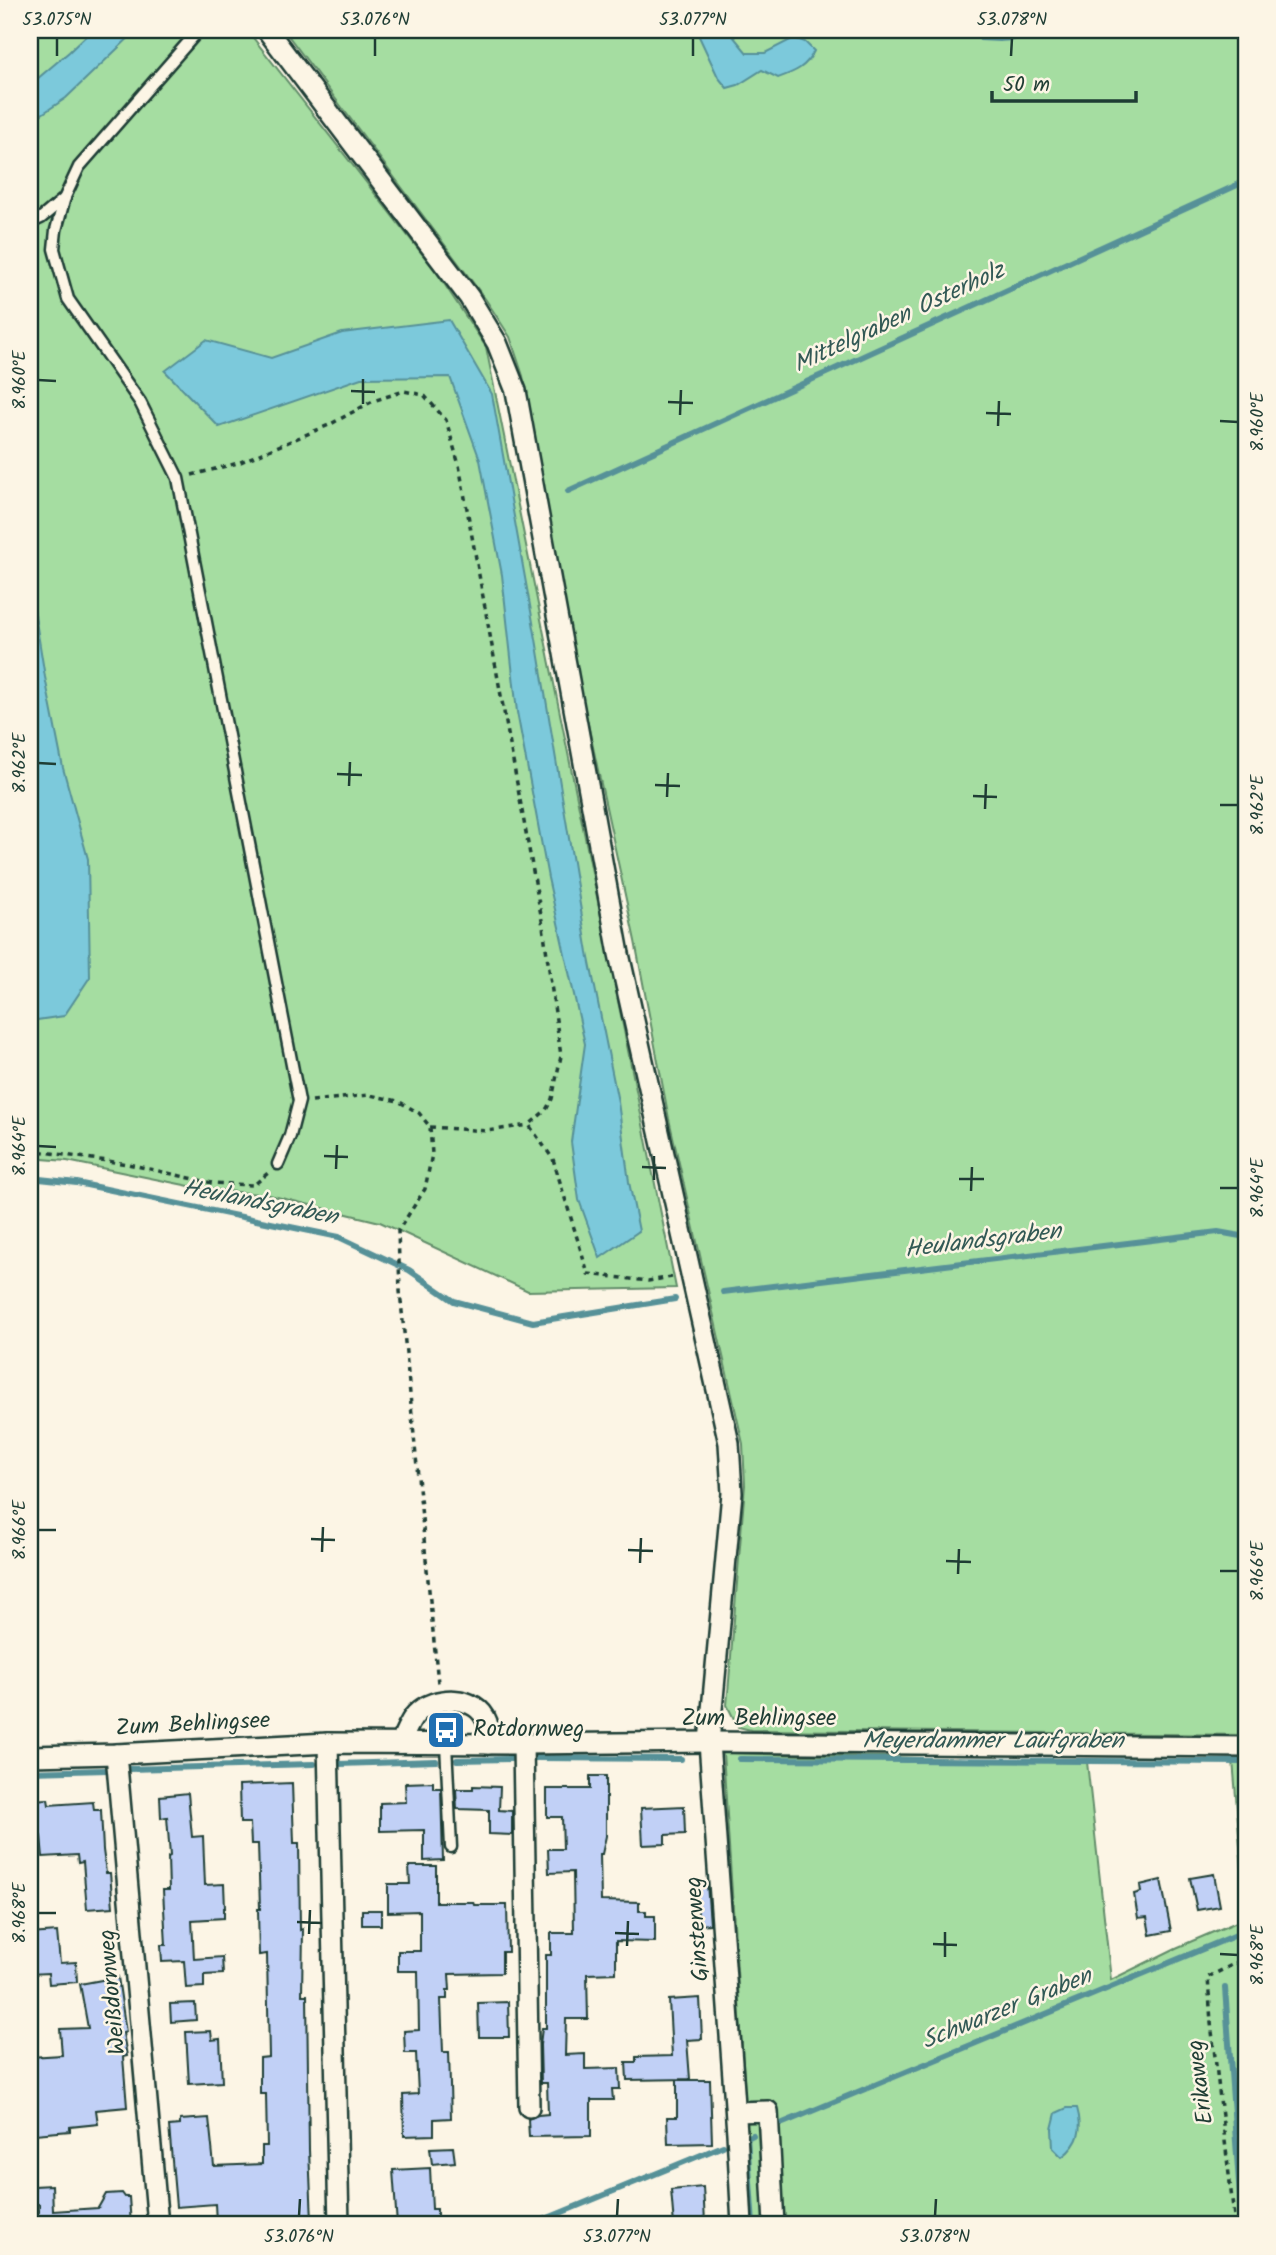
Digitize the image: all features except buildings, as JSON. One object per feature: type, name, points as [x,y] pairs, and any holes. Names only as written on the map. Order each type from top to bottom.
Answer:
[{"type":"street","name":"Ginsterweg","points":[[267,30],[469,297],[497,343],[516,391],[620,954],[729,1443],[732,1493],[709,1742],[742,2225]]},
{"type":"street","points":[[400,1743],[415,1715],[425,1707],[455,1699],[476,1706],[487,1722],[488,1744]]},
{"type":"street","name":"Zum Behlingsee","points":[[30,1756],[328,1743],[709,1742],[1246,1747]]},
{"type":"street","points":[[328,1743],[339,2225]]},
{"type":"street","points":[[523,1744],[529,2107]]},
{"type":"street","name":"Weißdornweg","points":[[116,1754],[158,2225]]},
{"type":"street","points":[[736,2112],[768,2111],[774,2225]]},
{"type":"lane","points":[[199,30],[79,167],[65,197],[55,230],[54,249],[68,299],[140,402],[178,478],[299,1101],[290,1136],[278,1164]]},
{"type":"lane","points":[[30,223],[41,218],[65,197]]},
{"type":"lane","points":[[446,1744],[451,1847]]},
{"type":"path","points":[[178,478],[238,463],[329,425],[373,401],[404,391],[424,395],[446,420],[459,465],[543,926],[561,1056],[552,1099],[546,1110],[529,1125],[487,1131],[430,1127]]},
{"type":"path","points":[[299,1101],[370,1095],[398,1101],[419,1113],[430,1127],[432,1154],[425,1189],[398,1231],[400,1291],[439,1702]]},
{"type":"path","points":[[529,1125],[553,1159],[588,1274],[648,1281],[692,1274]]},
{"type":"path","points":[[30,1150],[128,1164],[212,1183],[254,1185],[278,1164]]},
{"type":"path","name":"Erikaweg","points":[[1235,2225],[1208,1977],[1246,1958]]},
{"type":"green space","points":[[30,30],[247,30],[437,273],[486,347],[676,1288],[528,1291],[380,1222],[269,1195],[204,1189],[67,1161],[30,1158]]},
{"type":"green space","points":[[284,30],[1246,30],[1246,1735],[751,1730],[738,1727],[727,1705],[745,1485],[743,1444],[669,1119],[635,941],[572,650],[523,376],[510,337],[486,300]]},
{"type":"green space","points":[[723,1753],[1087,1762],[1111,1980],[1246,1918],[1246,2225],[776,2225],[770,2111],[746,2110]]},
{"type":"green space","points":[[1233,1760],[1246,1760],[1246,1918]]},
{"type":"green space","points":[[746,2113],[767,2113],[773,2225],[753,2225]]},
{"type":"water","points":[[92,30],[137,30],[66,98],[30,122],[30,85]]},
{"type":"water","points":[[696,30],[728,30],[747,53],[765,53],[794,38],[805,42],[814,51],[799,69],[789,74],[778,78],[762,70],[738,85],[727,88],[718,77]]},
{"type":"water","points":[[975,30],[1046,30],[1044,34],[999,41],[980,40]]},
{"type":"water","points":[[449,320],[492,394],[588,953],[618,1102],[639,1231],[600,1258],[579,1200],[571,1142],[585,1044],[548,878],[517,712],[502,575],[480,460],[450,377],[361,378],[219,427],[165,371],[206,340],[271,358],[342,333]]},
{"type":"water","points":[[30,584],[63,768],[88,859],[90,977],[64,1016],[30,1021]]},
{"type":"water","points":[[1067,2108],[1077,2108],[1080,2129],[1073,2146],[1062,2157],[1053,2148],[1052,2129],[1056,2113]]},
{"type":"waterway","name":"Mittelgraben Osterholz","points":[[568,491],[1246,181]]},
{"type":"waterway","name":"Heulandsgraben","points":[[30,1178],[77,1183],[339,1237],[409,1270],[454,1301],[533,1322],[675,1299]]},
{"type":"waterway","name":"Heulandsgraben","points":[[723,1292],[1218,1232],[1246,1237]]},
{"type":"waterway","name":"Meyerdammer Laufgraben","points":[[535,1758],[681,1759]]},
{"type":"waterway","name":"Meyerdammer Laufgraben","points":[[457,1760],[511,1759]]},
{"type":"waterway","name":"Meyerdammer Laufgraben","points":[[740,1759],[1246,1762]]},
{"type":"waterway","name":"Meyerdammer Laufgraben","points":[[339,1764],[436,1761]]},
{"type":"waterway","name":"Meyerdammer Laufgraben","points":[[129,1769],[314,1764]]},
{"type":"waterway","name":"Meyerdammer Laufgraben","points":[[30,1772],[108,1770]]},
{"type":"waterway","name":"Schwarzer Graben","points":[[783,2123],[1246,1931]]},
{"type":"waterway","points":[[1225,1988],[1242,2225]]},
{"type":"waterway","points":[[753,2135],[747,2138],[753,2225]]},
{"type":"waterway","name":"Schwarzer Graben","points":[[531,2225],[723,2146]]},
{"type":"place","name":"Rotdornweg","points":[[446,1730]]}]
